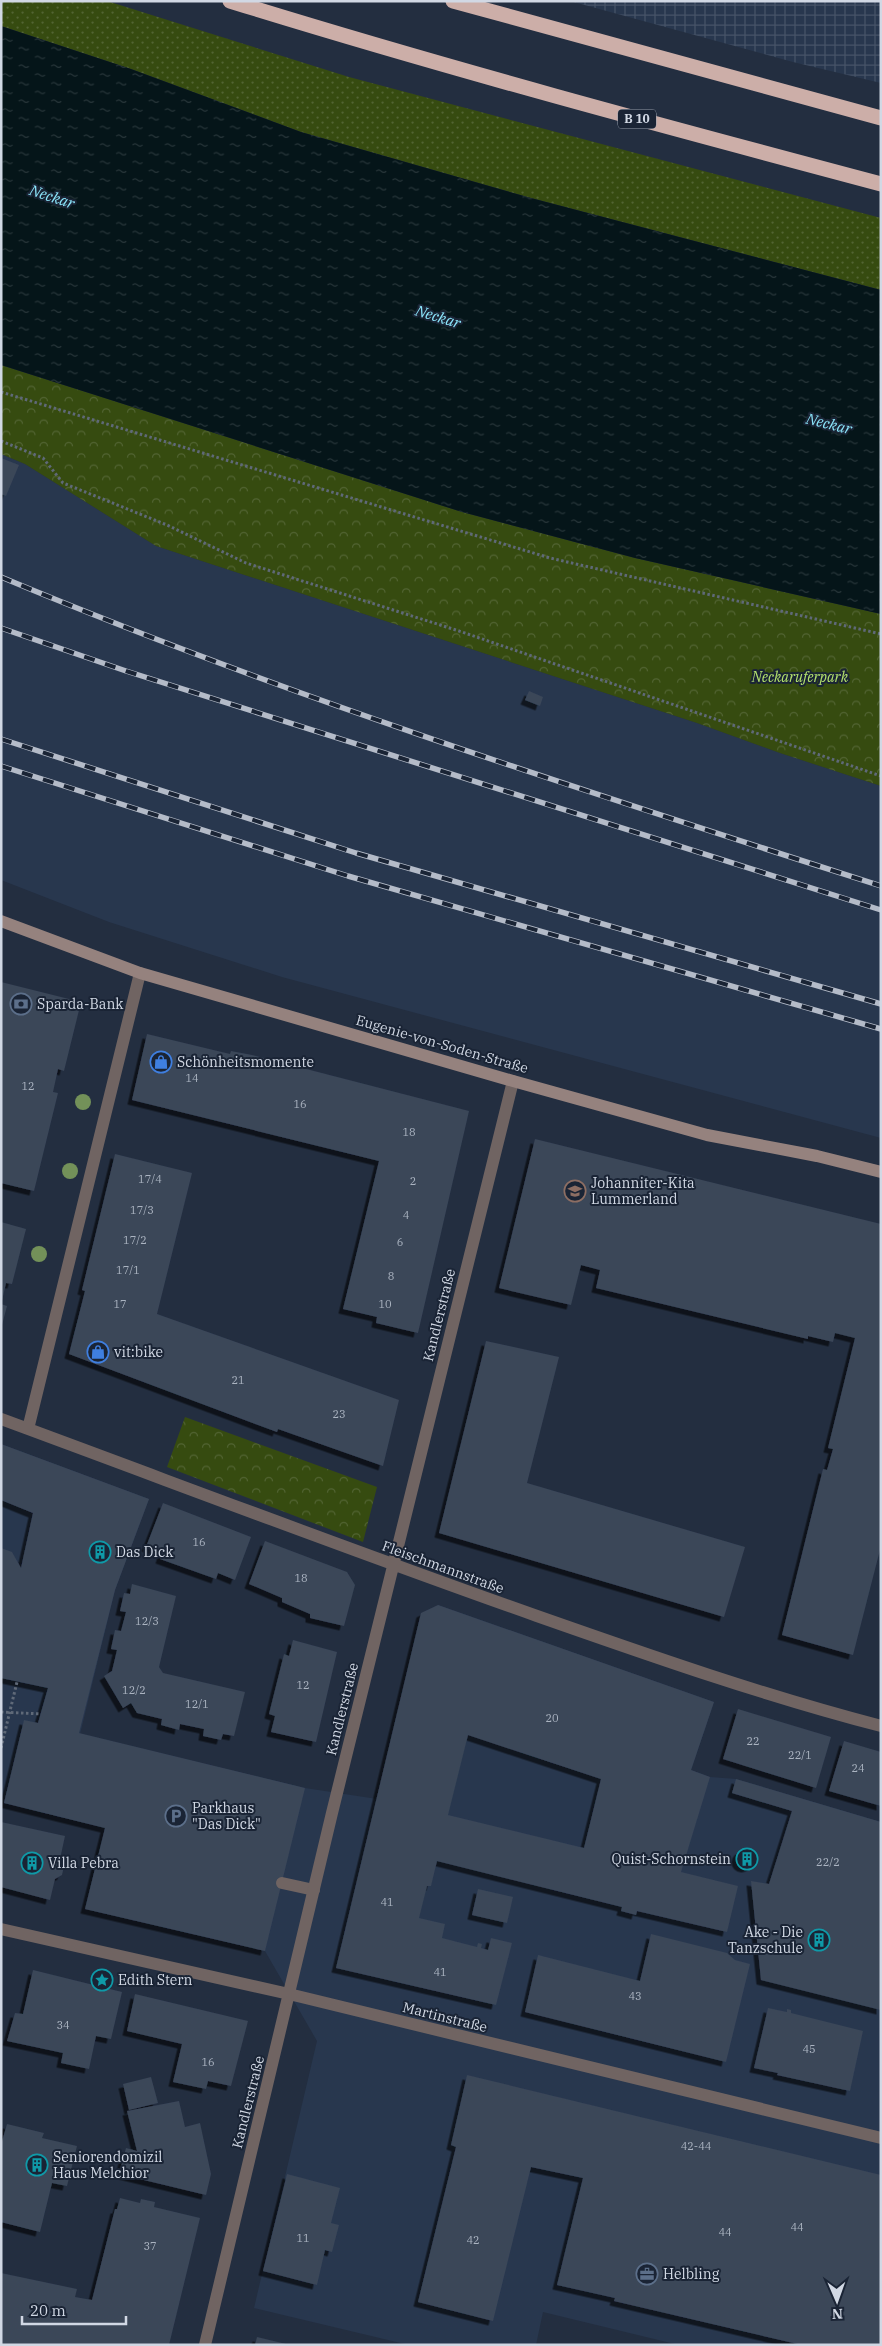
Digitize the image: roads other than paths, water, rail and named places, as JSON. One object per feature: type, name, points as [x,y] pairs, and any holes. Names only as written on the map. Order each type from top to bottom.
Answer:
[{"type":"highway","name":"B 10","points":[[230,1],[393,52],[881,184]]},
{"type":"highway","points":[[453,1],[881,118]]},
{"type":"main road","name":"Eugenie-von-Soden-Straße","points":[[1,921],[140,973],[513,1081],[707,1135],[817,1156],[881,1172]]},
{"type":"street","points":[[28,1429],[140,973]]},
{"type":"street","name":"Kandlerstraße","points":[[205,2345],[314,1890],[513,1081]]},
{"type":"street","name":"Fleischmannstraße","points":[[1,1419],[393,1566],[733,1684],[881,1726]]},
{"type":"street","points":[[282,1883],[314,1890]]},
{"type":"street","name":"Martinstraße","points":[[1,1929],[289,1994],[881,2138]]},
{"type":"water","name":"Neckar","points":[[1,26],[131,69],[301,132],[531,198],[881,290],[881,614],[635,558],[462,512],[1,365]]},
{"type":"railway","points":[[1,577],[218,663],[438,741],[659,815],[881,886]]},
{"type":"railway","points":[[1,628],[126,671],[881,910]]},
{"type":"railway","points":[[1,739],[356,853],[881,1004]]},
{"type":"railway","points":[[1,766],[348,876],[881,1029]]},
{"type":"place","name":"Sparda-Bank","points":[[21,1004]]},
{"type":"place","name":"Schönheitsmomente","points":[[161,1062]]},
{"type":"place","name":"Johanniter-Kita Lummerland","points":[[575,1191]]},
{"type":"place","name":"vit:bike","points":[[98,1352]]},
{"type":"place","name":"Das Dick","points":[[100,1552]]},
{"type":"place","name":"Parkhaus \"Das Dick\"","points":[[176,1816]]},
{"type":"place","name":"Quist-Schornstein","points":[[747,1859]]},
{"type":"place","name":"Villa Pebra","points":[[32,1863]]},
{"type":"place","name":"Ake - Die Tanzschule","points":[[819,1940]]},
{"type":"place","name":"Edith Stern","points":[[102,1980]]},
{"type":"place","name":"Seniorendomizil Haus Melchior","points":[[37,2165]]},
{"type":"place","name":"Helbling","points":[[647,2274]]},
{"type":"park label","name":"Neckaruferpark","points":[[800,677]]}]
